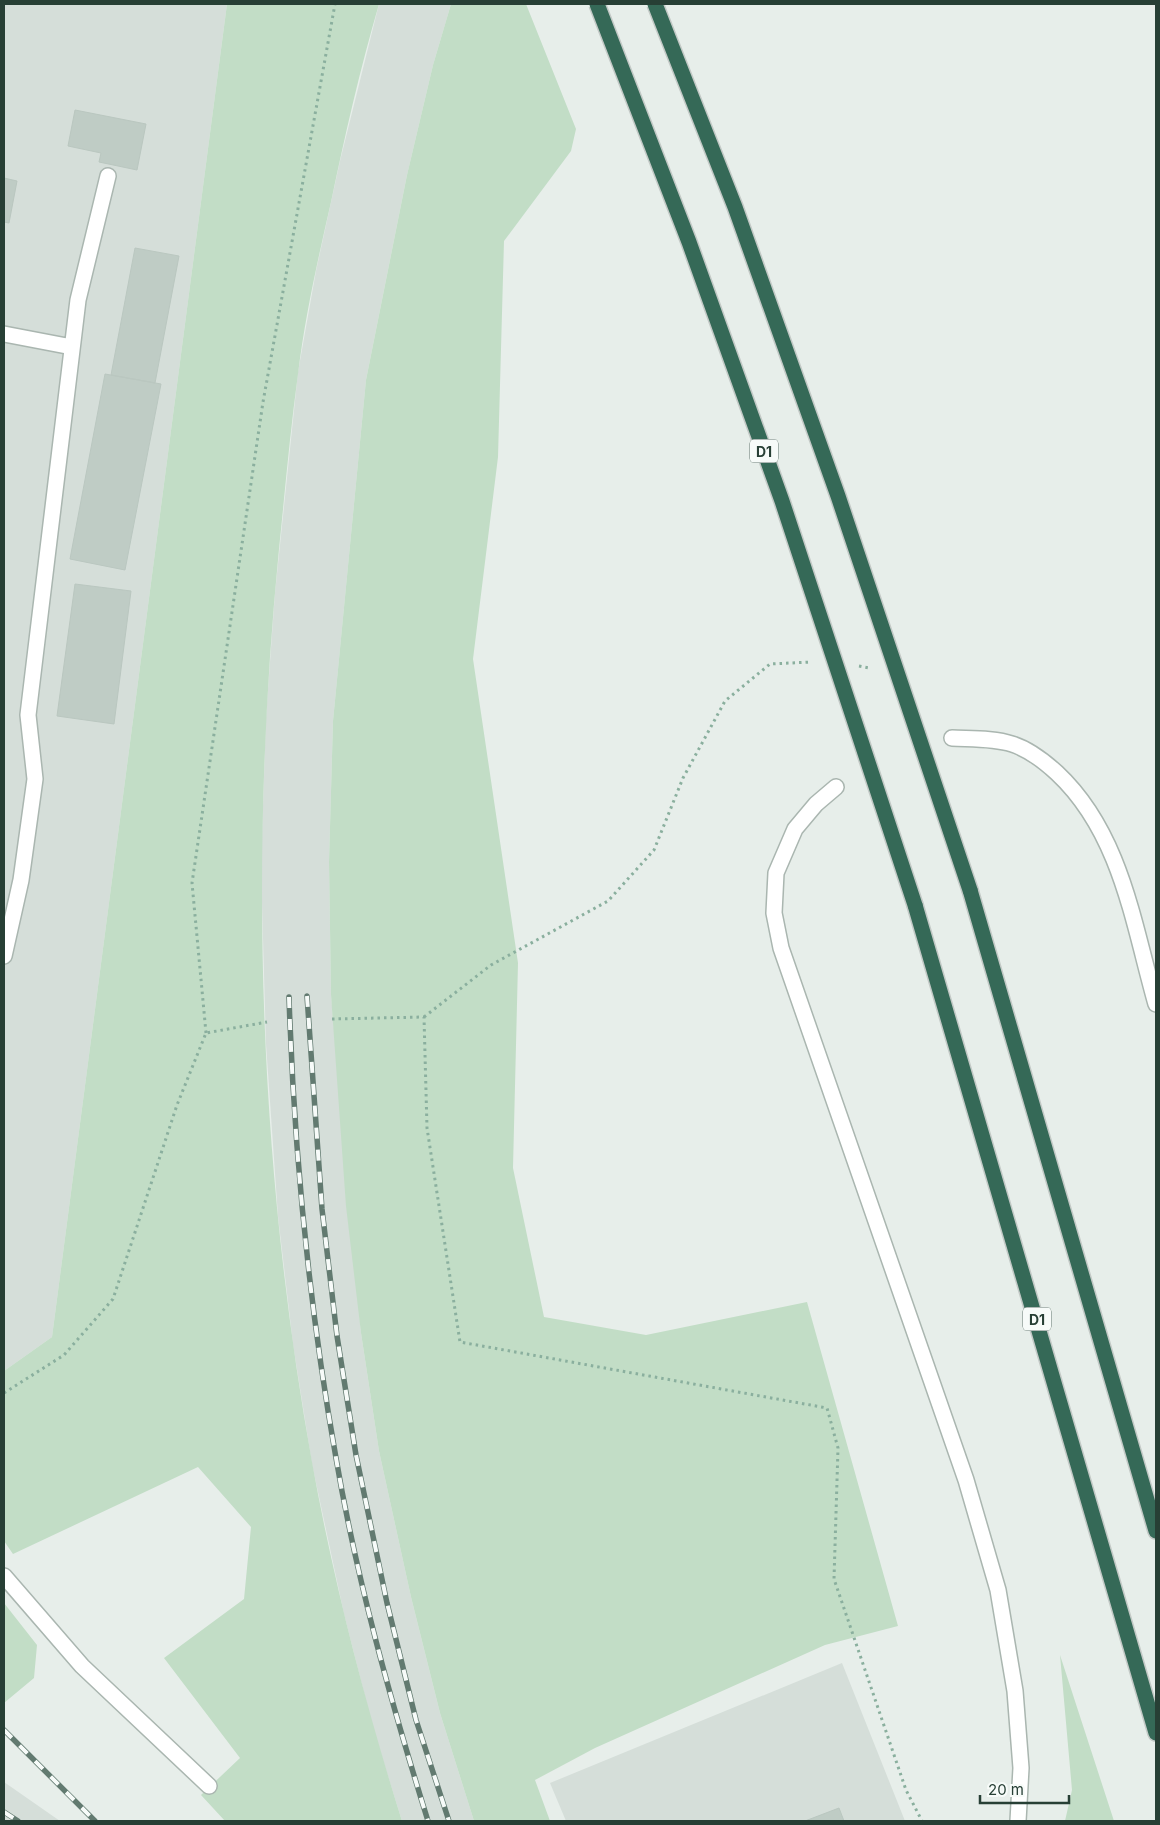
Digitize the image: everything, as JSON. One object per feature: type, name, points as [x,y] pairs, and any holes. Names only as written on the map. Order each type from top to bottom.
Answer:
[{"type":"highway","name":"D1","points":[[597,4],[689,242],[782,501],[915,904],[1156,1733]]},
{"type":"highway","points":[[655,4],[735,207],[828,468],[970,890],[1156,1531]]},
{"type":"lane","points":[[4,956],[21,880],[35,779],[28,716],[78,300],[88,250],[108,176]]},
{"type":"lane","points":[[4,334],[72,347]]},
{"type":"lane","points":[[952,738],[1013,744],[1045,762],[1075,790],[1094,817],[1115,856],[1156,1004]]},
{"type":"lane","points":[[836,786],[816,804],[795,829],[776,873],[774,913],[781,948],[966,1480],[998,1590],[1015,1691],[1020,1768],[1018,1821]]},
{"type":"lane","points":[[4,1576],[82,1666],[209,1786]]},
{"type":"path","points":[[4,1393],[64,1355],[113,1299],[177,1106],[206,1033],[192,883],[263,402],[335,4]]},
{"type":"path","points":[[332,1019],[424,1017],[491,965],[608,901],[654,850],[683,778],[725,701],[770,664],[814,662]]},
{"type":"path","points":[[851,665],[869,668]]},
{"type":"path","points":[[424,1017],[428,1128],[460,1342],[827,1408],[838,1448],[834,1579],[906,1790],[922,1821]]},
{"type":"path","points":[[206,1033],[267,1022]]},
{"type":"shaded area","points":[[4,4],[227,4],[52,1337],[4,1371]]},
{"type":"shaded area","points":[[379,4],[451,4],[433,65],[407,175],[366,380],[333,721],[329,862],[331,995],[361,1333],[379,1451],[411,1597],[440,1713],[474,1821],[402,1821],[373,1728],[344,1614],[312,1464],[293,1344],[278,1216],[266,1044],[261,867],[266,717],[275,593],[298,372],[316,271],[340,161]]},
{"type":"shaded area","points":[[842,1663],[905,1821],[566,1821],[550,1783]]},
{"type":"shaded area","points":[[4,1782],[60,1821],[4,1821]]},
{"type":"green space","points":[[227,4],[379,4],[353,102],[321,245],[308,309],[298,374],[279,549],[270,663],[264,778],[262,892],[264,1007],[270,1121],[280,1236],[294,1349],[312,1462],[340,1598],[375,1732],[402,1821],[225,1821],[201,1795],[240,1758],[164,1658],[244,1599],[251,1527],[198,1467],[13,1554],[4,1541],[4,1371],[52,1337]]},
{"type":"green space","points":[[451,4],[526,4],[576,129],[571,151],[504,241],[498,457],[473,659],[518,963],[513,1168],[544,1317],[646,1335],[807,1302],[898,1626],[825,1645],[595,1748],[535,1780],[550,1821],[474,1821],[440,1713],[411,1597],[379,1451],[361,1333],[346,1206],[331,995],[329,862],[333,721],[366,380],[407,175],[433,65]]},
{"type":"green space","points":[[4,1603],[37,1645],[34,1678],[4,1703]]},
{"type":"green space","points":[[1060,1655],[1114,1821],[1065,1821],[1072,1790]]},
{"type":"building","points":[[75,110],[146,124],[137,170],[99,162],[101,153],[68,146]]},
{"type":"building","points":[[4,178],[17,181],[9,223],[4,222]]},
{"type":"building","points":[[135,248],[179,256],[155,383],[111,375]]},
{"type":"building","points":[[105,374],[161,384],[125,570],[70,559]]},
{"type":"building","points":[[75,584],[131,591],[114,724],[57,716]]},
{"type":"building","points":[[839,1808],[844,1821],[805,1821]]},
{"type":"railway","points":[[307,996],[322,1209],[337,1336],[356,1455],[387,1603],[416,1720],[449,1821]]},
{"type":"railway","points":[[289,997],[291,1055],[304,1229],[326,1401],[344,1504],[365,1596],[401,1731],[428,1821]]},
{"type":"railway","points":[[4,1730],[95,1821]]},
{"type":"railway","points":[[4,1812],[18,1821]]}]
